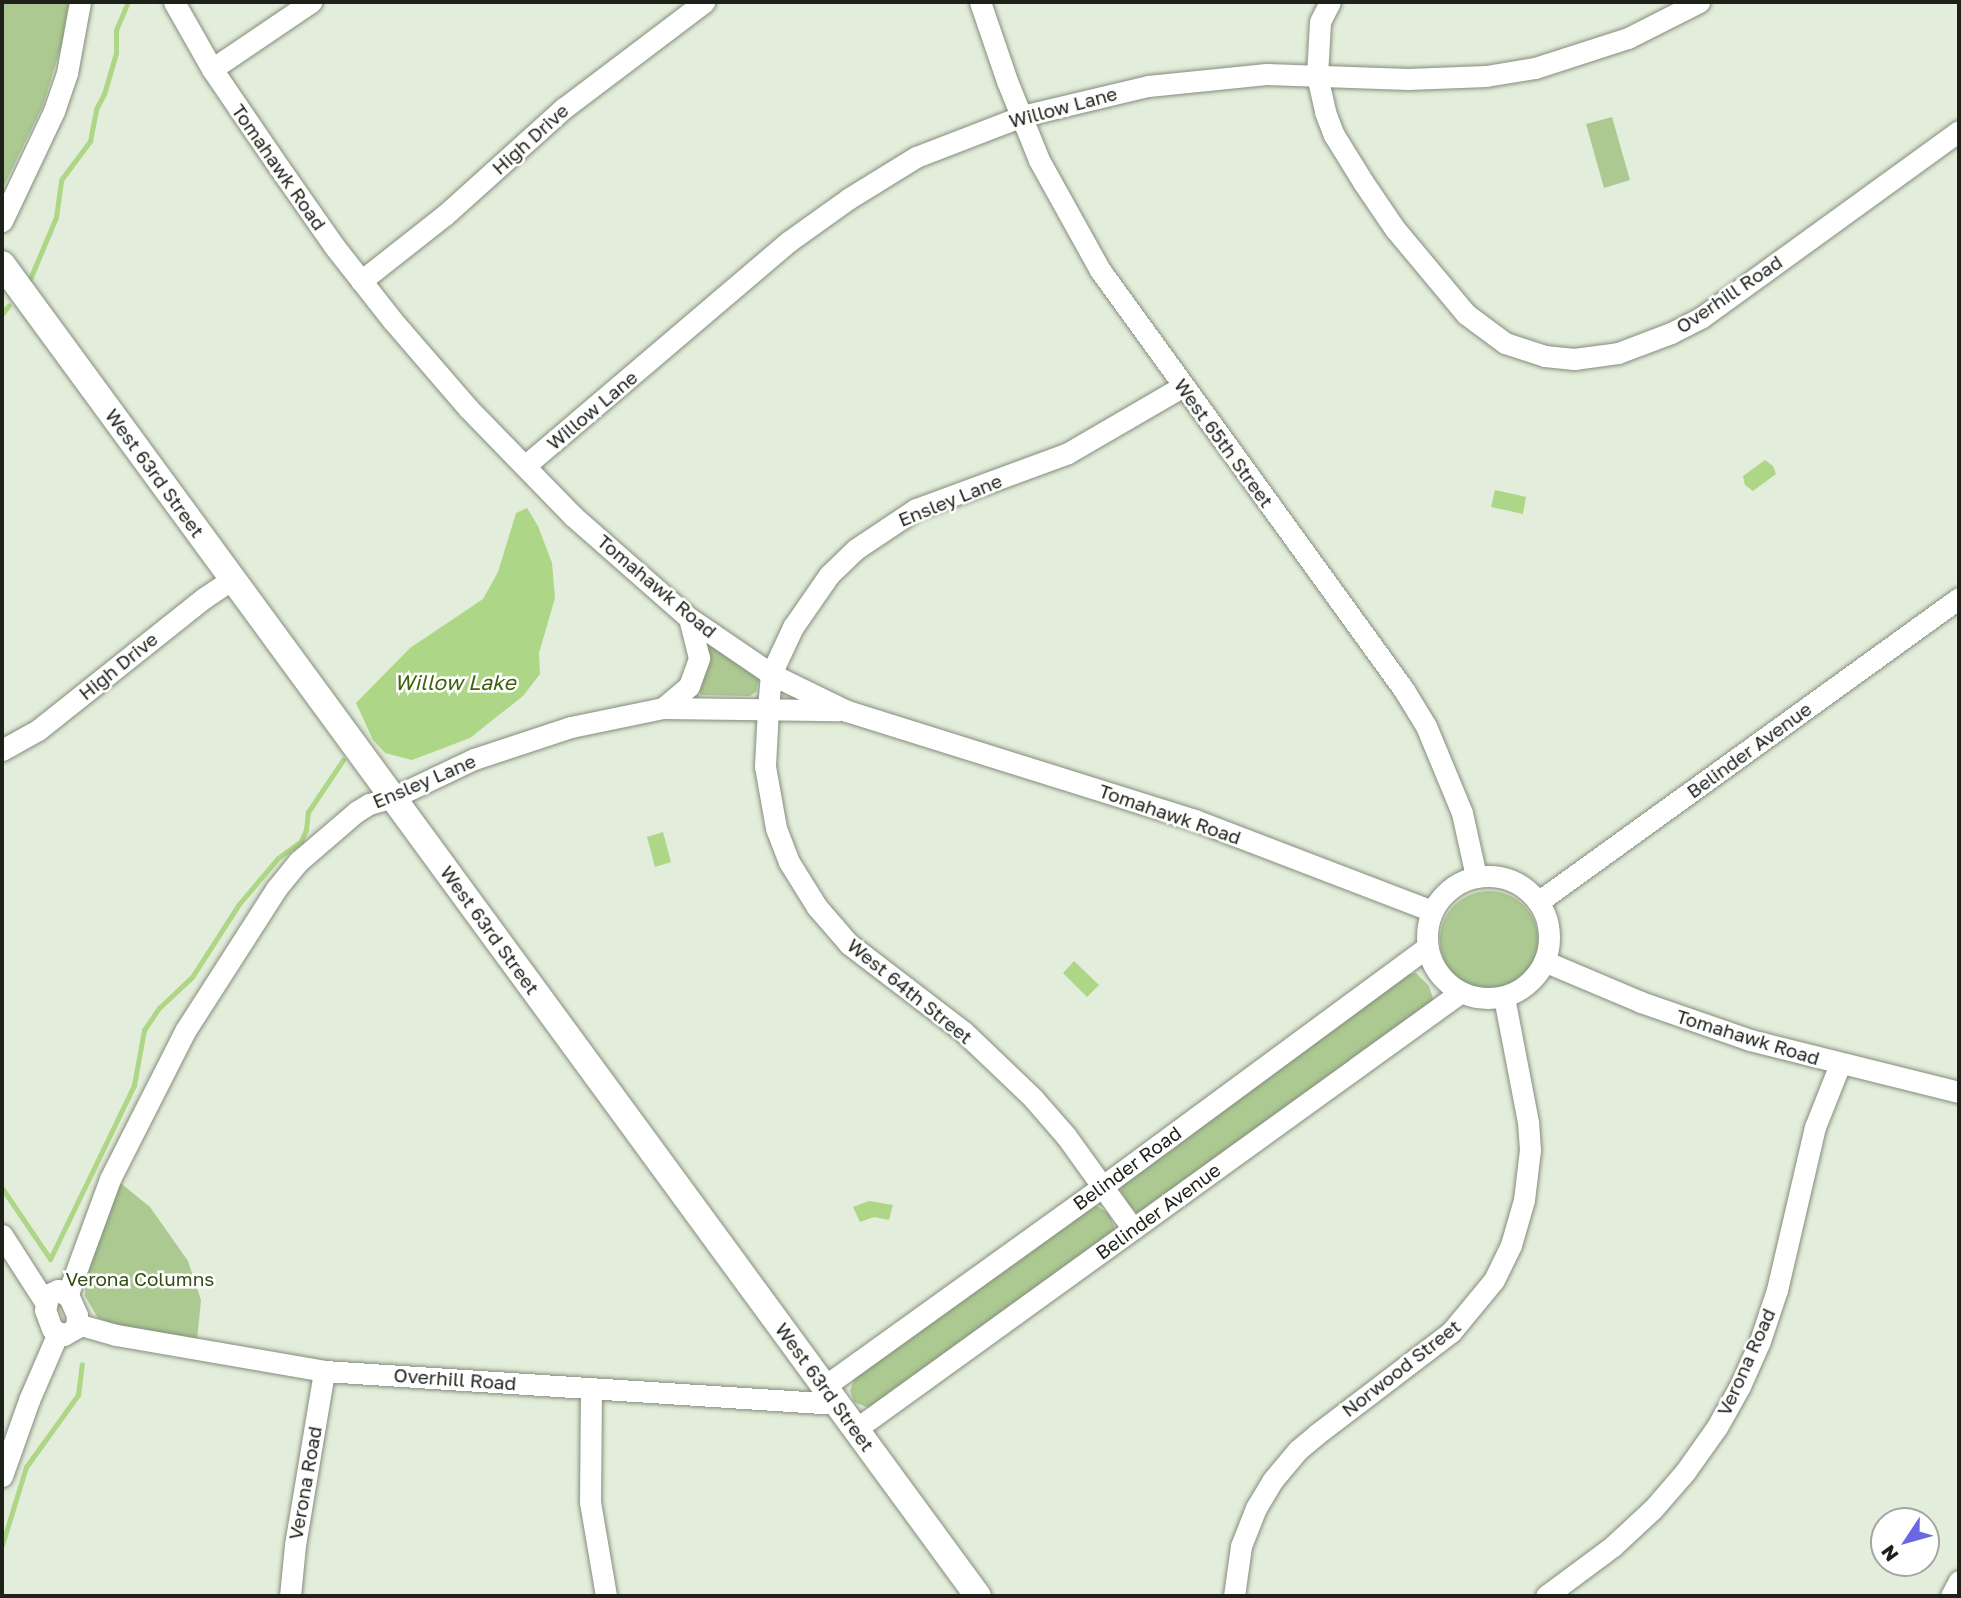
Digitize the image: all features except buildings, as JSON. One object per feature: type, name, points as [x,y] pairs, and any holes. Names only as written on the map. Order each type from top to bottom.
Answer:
[{"type":"main road","name":"West 63rd Street","points":[[2,264],[978,1596]]},
{"type":"street","points":[[2,221],[54,111],[67,73],[80,2]]},
{"type":"street","name":"Tomahawk Road","points":[[174,2],[212,69],[361,281],[441,378],[573,516],[689,618],[771,674],[847,711],[1195,820],[1432,911]]},
{"type":"street","points":[[212,69],[311,2]]},
{"type":"street","name":"High Drive","points":[[361,281],[445,215],[573,101],[704,2]]},
{"type":"street","name":"West 65th Street","points":[[981,2],[1007,81],[1039,160],[1094,259],[1415,708],[1449,776],[1462,813],[1476,876]]},
{"type":"street","name":"Overhill Road","points":[[1330,2],[1320,22],[1317,76],[1325,112],[1341,146],[1395,229],[1450,296],[1478,325],[1505,343],[1545,356],[1574,359],[1641,346],[1702,317],[1959,131]]},
{"type":"street","name":"Willow Lane","points":[[526,465],[754,269],[848,199],[916,157],[1022,116],[1100,95],[1195,79],[1266,74],[1408,79],[1486,76],[1535,68],[1628,38],[1699,2]]},
{"type":"street","name":"Ensley Lane","points":[[771,674],[804,608],[829,575],[881,530],[916,509],[1068,453],[1183,386]]},
{"type":"street","name":"High Drive","points":[[2,750],[38,730],[232,579]]},
{"type":"street","name":"Belinder Avenue","points":[[1538,902],[1959,598]]},
{"type":"street","points":[[663,708],[689,686],[699,658],[689,618]]},
{"type":"street","name":"West 64th Street","points":[[771,674],[765,766],[776,828],[789,862],[817,907],[849,944],[990,1056],[1066,1136],[1133,1229]]},
{"type":"street","name":"Ensley Lane","points":[[67,1296],[107,1188],[148,1099],[232,955],[299,861],[356,812],[369,803],[394,796],[474,759],[571,727],[663,708],[847,711]]},
{"type":"street","points":[[1476,876],[1511,880],[1538,902],[1548,931],[1544,961],[1534,977],[1520,989],[1504,997],[1475,997],[1461,992],[1445,981],[1433,965],[1427,947],[1427,928],[1432,911],[1443,895],[1458,883],[1476,876]]},
{"type":"street","name":"Belinder Road","points":[[831,1395],[1103,1186],[1427,947]]},
{"type":"street","name":"Tomahawk Road","points":[[1544,961],[1689,1020],[1840,1064],[1959,1092]]},
{"type":"street","name":"Belinder Avenue","points":[[856,1429],[1461,992]]},
{"type":"street","name":"Norwood Street","points":[[1234,1596],[1241,1546],[1256,1508],[1272,1481],[1298,1450],[1317,1434],[1451,1332],[1494,1280],[1511,1245],[1524,1200],[1530,1150],[1528,1122],[1504,997]]},
{"type":"street","name":"Verona Road","points":[[1546,1596],[1613,1546],[1653,1508],[1685,1472],[1734,1396],[1760,1341],[1777,1290],[1815,1128],[1840,1064]]},
{"type":"street","points":[[2,1235],[45,1302],[48,1322],[67,1329]]},
{"type":"street","points":[[2,1476],[29,1401],[67,1329],[75,1307],[63,1292],[53,1291],[45,1302]]},
{"type":"street","name":"Overhill Road","points":[[67,1329],[324,1371],[591,1389],[831,1395]]},
{"type":"street","name":"Verona Road","points":[[290,1596],[302,1497],[324,1371]]},
{"type":"street","points":[[591,1389],[590,1502],[606,1596]]},
{"type":"street","points":[[1951,1596],[1959,1581]]},
{"type":"green space","points":[[2,2],[69,2],[62,44],[43,105],[2,190]]},
{"type":"green space","points":[[1612,117],[1630,180],[1604,188],[1586,124]]},
{"type":"green space","points":[[711,646],[759,677],[756,692],[750,696],[701,695],[698,689],[707,649]]},
{"type":"green space","points":[[1489,891],[1508,894],[1524,905],[1535,921],[1538,940],[1535,959],[1524,975],[1508,986],[1489,989],[1470,986],[1454,975],[1443,959],[1440,940],[1443,921],[1454,905],[1470,894]]},
{"type":"green space","points":[[1416,973],[1429,986],[1434,1002],[1139,1214],[1130,1206],[1121,1191],[1122,1183],[1406,975]]},
{"type":"green space","name":"Verona Columns","points":[[118,1181],[150,1207],[188,1261],[201,1300],[197,1340],[133,1331],[110,1323],[98,1318],[85,1296],[86,1278],[106,1208]]},
{"type":"green space","points":[[1094,1204],[1109,1214],[1116,1231],[871,1409],[854,1402],[850,1391],[855,1376]]},
{"type":"water","points":[[1765,460],[1773,466],[1776,474],[1753,491],[1745,485],[1743,476]]},
{"type":"water","points":[[1495,490],[1526,497],[1523,514],[1491,507]]},
{"type":"water","name":"Willow Lake","points":[[527,508],[538,526],[552,563],[555,598],[539,653],[540,674],[523,696],[470,738],[412,760],[385,753],[373,740],[356,703],[410,648],[483,599],[498,572],[516,513]]},
{"type":"water","points":[[663,832],[671,862],[655,867],[647,837]]},
{"type":"water","points":[[1074,961],[1099,985],[1087,997],[1063,973]]},
{"type":"water","points":[[869,1201],[893,1205],[889,1220],[874,1217],[860,1222],[853,1207]]},
{"type":"waterway","points":[[30,279],[56,217],[61,180],[90,141],[96,109],[104,94],[116,53],[116,30],[128,2]]},
{"type":"waterway","points":[[2,314],[9,305]]},
{"type":"waterway","points":[[50,1259],[134,1085],[144,1030],[159,1008],[192,977],[239,904],[278,858],[301,841],[306,830],[308,812],[343,760]]},
{"type":"waterway","points":[[2,1188],[50,1259]]},
{"type":"waterway","points":[[2,1545],[26,1467],[78,1395],[82,1364]]}]
